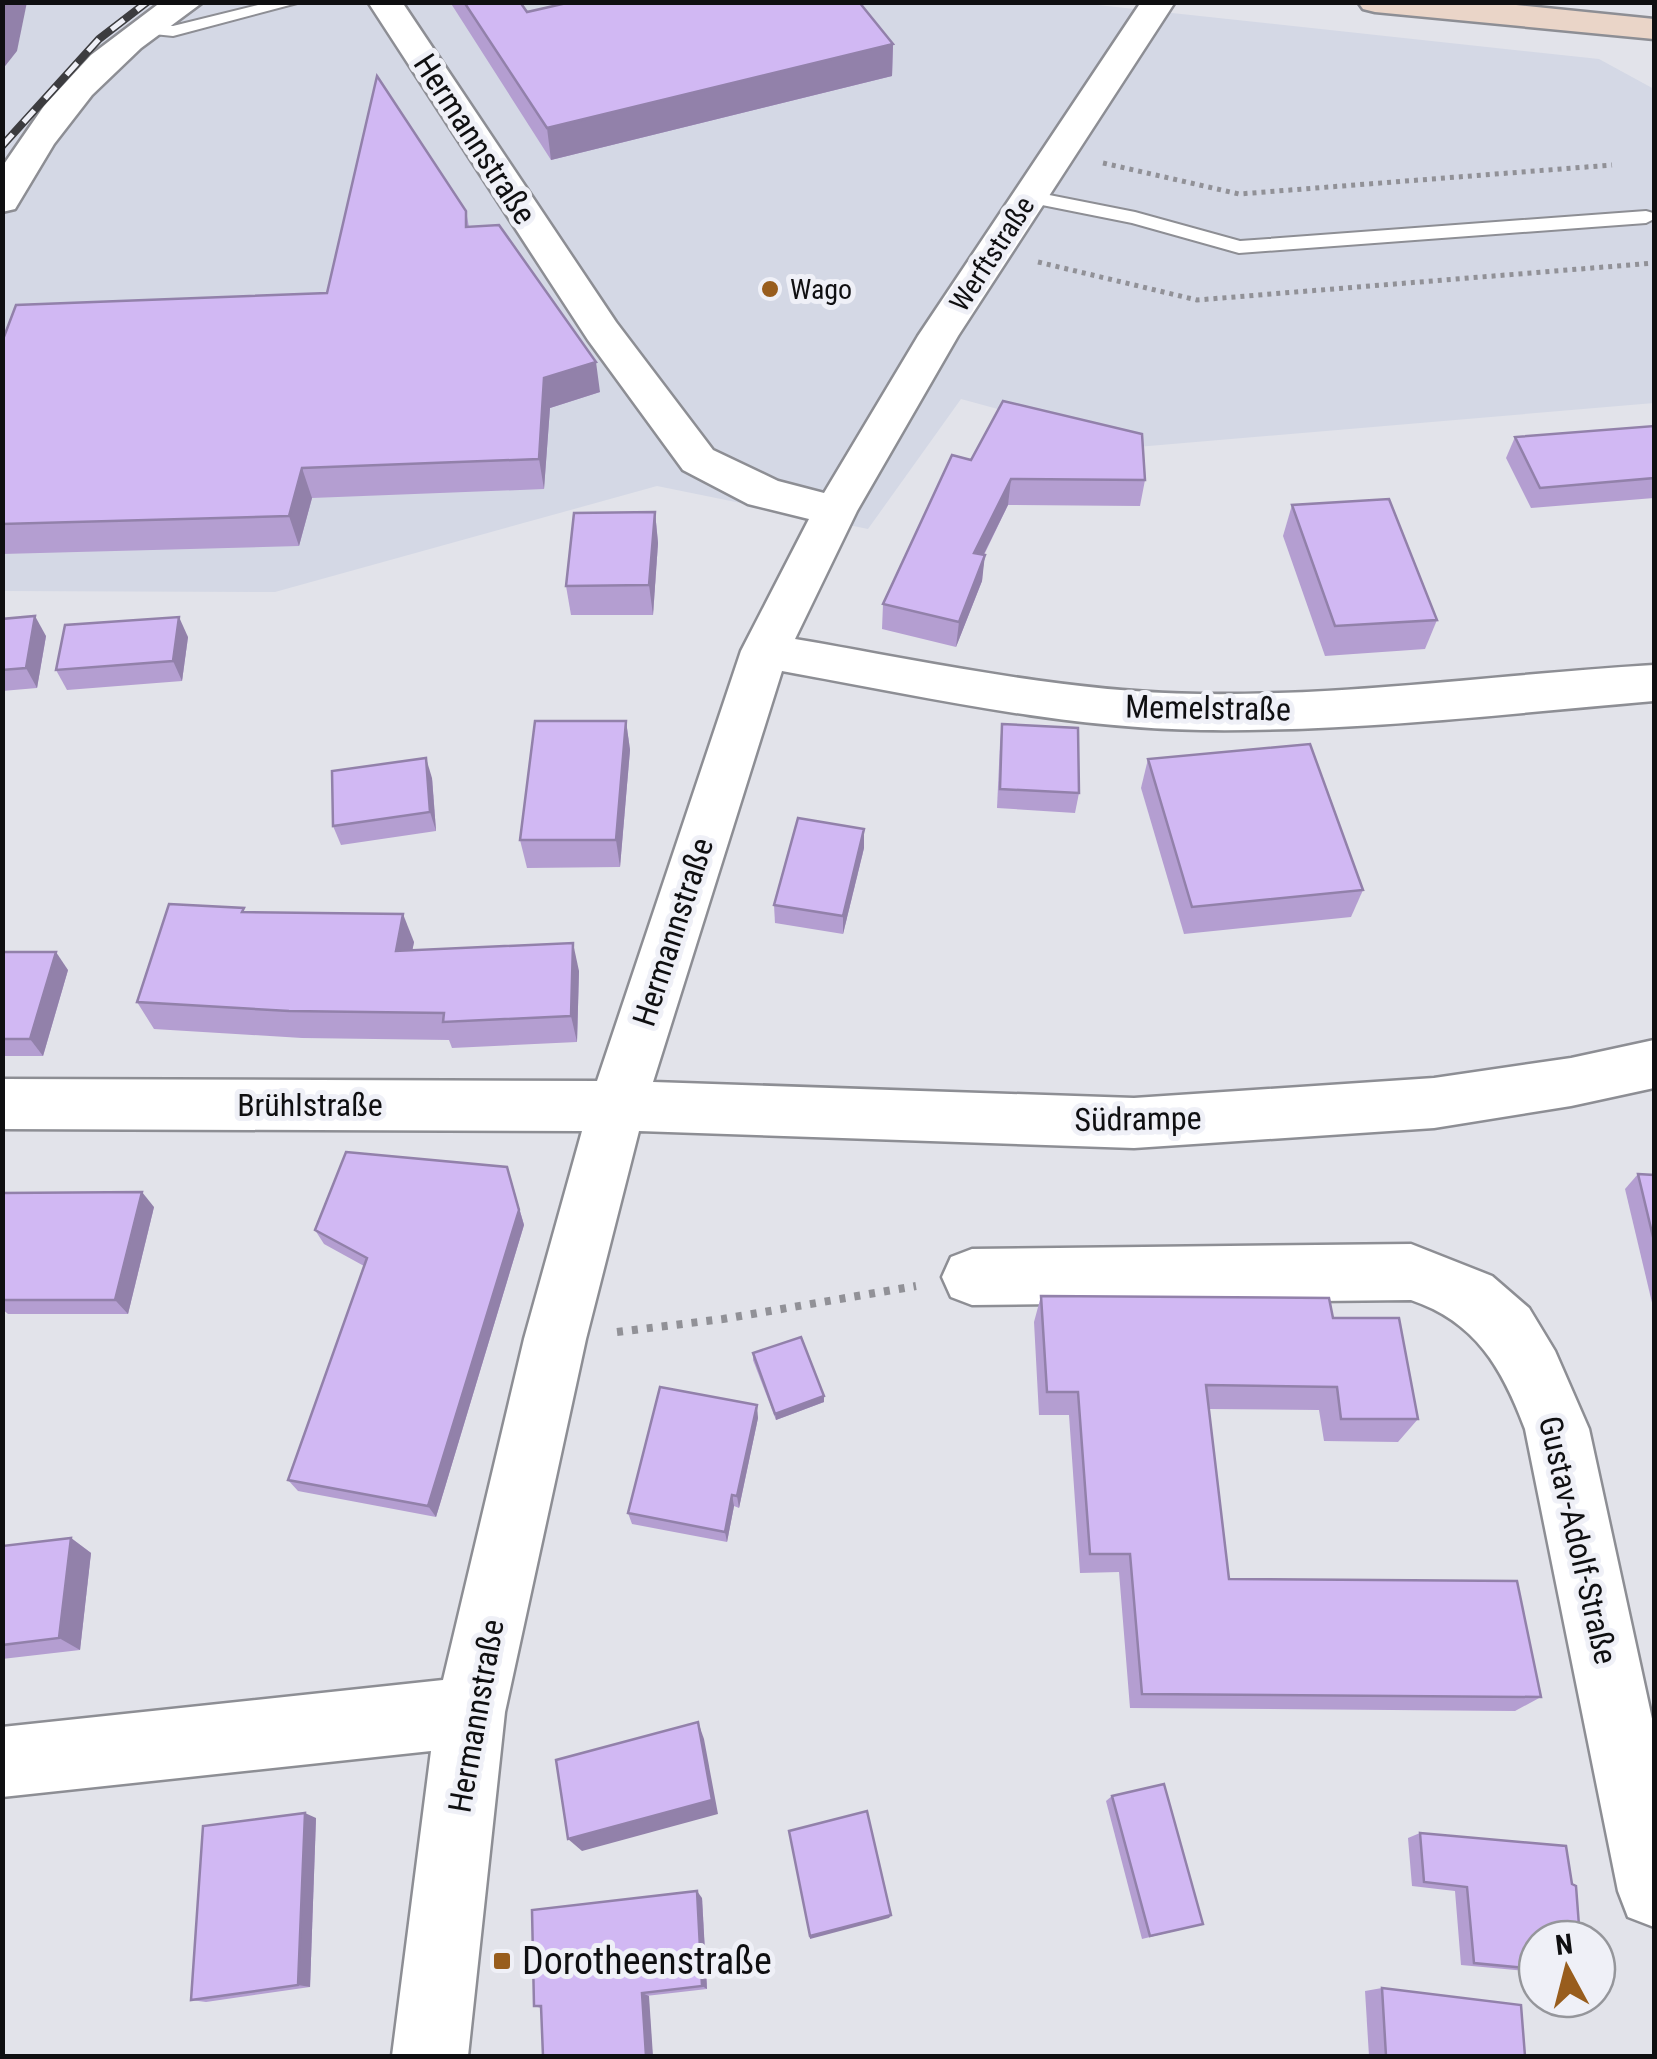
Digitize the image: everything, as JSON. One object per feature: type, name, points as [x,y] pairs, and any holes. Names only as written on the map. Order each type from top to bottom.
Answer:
[{"type":"main road","points":[[1375,2],[1654,29]]},
{"type":"main road","points":[[1638,2],[1654,4]]},
{"type":"main road","points":[[1468,11],[1654,58]]},
{"type":"street","points":[[2,201],[44,130],[82,85],[144,28],[186,2]]},
{"type":"street","name":"Hermannstraße","points":[[384,2],[602,331],[698,460],[725,477],[764,493],[834,510],[765,651],[617,1106],[556,1339],[470,1712],[430,2056]]},
{"type":"street","name":"Werftstraße","points":[[834,510],[938,336],[1158,2]]},
{"type":"street","name":"Memelstraße","points":[[765,651],[1053,702],[1199,712],[1351,709],[1654,683]]},
{"type":"street","name":"Südrampe","points":[[617,1106],[1134,1123],[1434,1103],[1654,1064]]},
{"type":"street","name":"Brühlstraße","points":[[2,1104],[617,1106]]},
{"type":"street","name":"Gustav-Adolf-Straße","points":[[972,1277],[1411,1272],[1467,1292],[1505,1320],[1530,1361],[1557,1429],[1654,1891]]},
{"type":"street","points":[[2,1762],[470,1712]]},
{"type":"lane","points":[[144,28],[173,30],[292,2]]},
{"type":"lane","points":[[1029,197],[1136,218],[1239,246],[1646,217]]},
{"type":"path","points":[[1057,154],[1239,194],[1612,166]]},
{"type":"path","points":[[993,252],[1197,300],[1654,263]]},
{"type":"path","points":[[556,1339],[722,1319],[972,1277]]},
{"type":"shaded area","name":"Wago","points":[[3,3],[1079,3],[1599,59],[1654,89],[1654,403],[1137,447],[961,399],[868,529],[657,486],[275,592],[3,591]]},
{"type":"building","points":[[464,2],[520,2],[527,12],[571,2],[859,2],[893,44],[547,128]]},
{"type":"building","points":[[377,76],[466,211],[466,227],[499,225],[596,362],[544,378],[539,459],[302,468],[289,516],[2,524],[2,342],[16,305],[327,293]]},
{"type":"building","points":[[1003,401],[1142,434],[1145,480],[1011,479],[974,553],[985,555],[959,622],[883,604],[952,455],[971,460]]},
{"type":"building","points":[[1654,426],[1654,478],[1540,488],[1515,437]]},
{"type":"building","points":[[1389,499],[1437,620],[1335,626],[1292,505]]},
{"type":"building","points":[[655,512],[649,585],[566,586],[574,513]]},
{"type":"building","points":[[35,616],[26,668],[2,670],[2,619]]},
{"type":"building","points":[[179,617],[173,661],[56,670],[65,625]]},
{"type":"building","points":[[535,721],[626,721],[616,840],[520,840]]},
{"type":"building","points":[[1002,724],[1078,728],[1079,793],[1000,789]]},
{"type":"building","points":[[1310,744],[1363,890],[1192,907],[1148,759]]},
{"type":"building","points":[[426,758],[430,812],[333,826],[332,771]]},
{"type":"building","points":[[798,818],[864,829],[843,916],[774,905]]},
{"type":"building","points":[[169,904],[244,908],[242,912],[403,914],[396,951],[573,943],[571,1016],[443,1022],[444,1013],[289,1011],[137,1002]]},
{"type":"building","points":[[2,952],[56,952],[30,1039],[2,1039]]},
{"type":"building","points":[[346,1152],[507,1167],[519,1210],[428,1506],[288,1480],[367,1258],[315,1230]]},
{"type":"building","points":[[1638,1174],[1654,1175],[1654,1241]]},
{"type":"building","points":[[142,1192],[115,1300],[2,1300],[2,1193]]},
{"type":"building","points":[[1041,1296],[1329,1298],[1333,1318],[1399,1318],[1418,1419],[1341,1419],[1337,1387],[1206,1385],[1229,1579],[1517,1581],[1541,1697],[1142,1694],[1130,1554],[1090,1554],[1078,1392],[1047,1392]]},
{"type":"building","points":[[801,1337],[824,1396],[775,1414],[753,1353]]},
{"type":"building","points":[[660,1387],[757,1405],[725,1532],[628,1513]]},
{"type":"building","points":[[71,1538],[59,1638],[2,1645],[2,1546]]},
{"type":"building","points":[[698,1722],[712,1800],[568,1839],[556,1760]]},
{"type":"building","points":[[1164,1784],[1203,1924],[1150,1936],[1112,1796]]},
{"type":"building","points":[[867,1811],[891,1915],[810,1936],[789,1831]]},
{"type":"building","points":[[305,1813],[298,1985],[191,2000],[203,1826]]},
{"type":"building","points":[[1420,1833],[1566,1846],[1572,1884],[1576,1886],[1578,1919],[1517,1919],[1517,1967],[1474,1963],[1467,1887],[1424,1882]]},
{"type":"building","points":[[697,1891],[702,1986],[642,1993],[646,2056],[543,2056],[541,2006],[534,2006],[532,1910]]},
{"type":"building","points":[[1382,1988],[1517,2005],[1517,2019],[1522,2019],[1525,2056],[1386,2056]]},
{"type":"railway","points":[[2,146],[99,39],[147,2]]},
{"type":"place","name":"Wago","points":[[770,289]]},
{"type":"place","name":"Dorotheenstraße","points":[[502,1961]]}]
